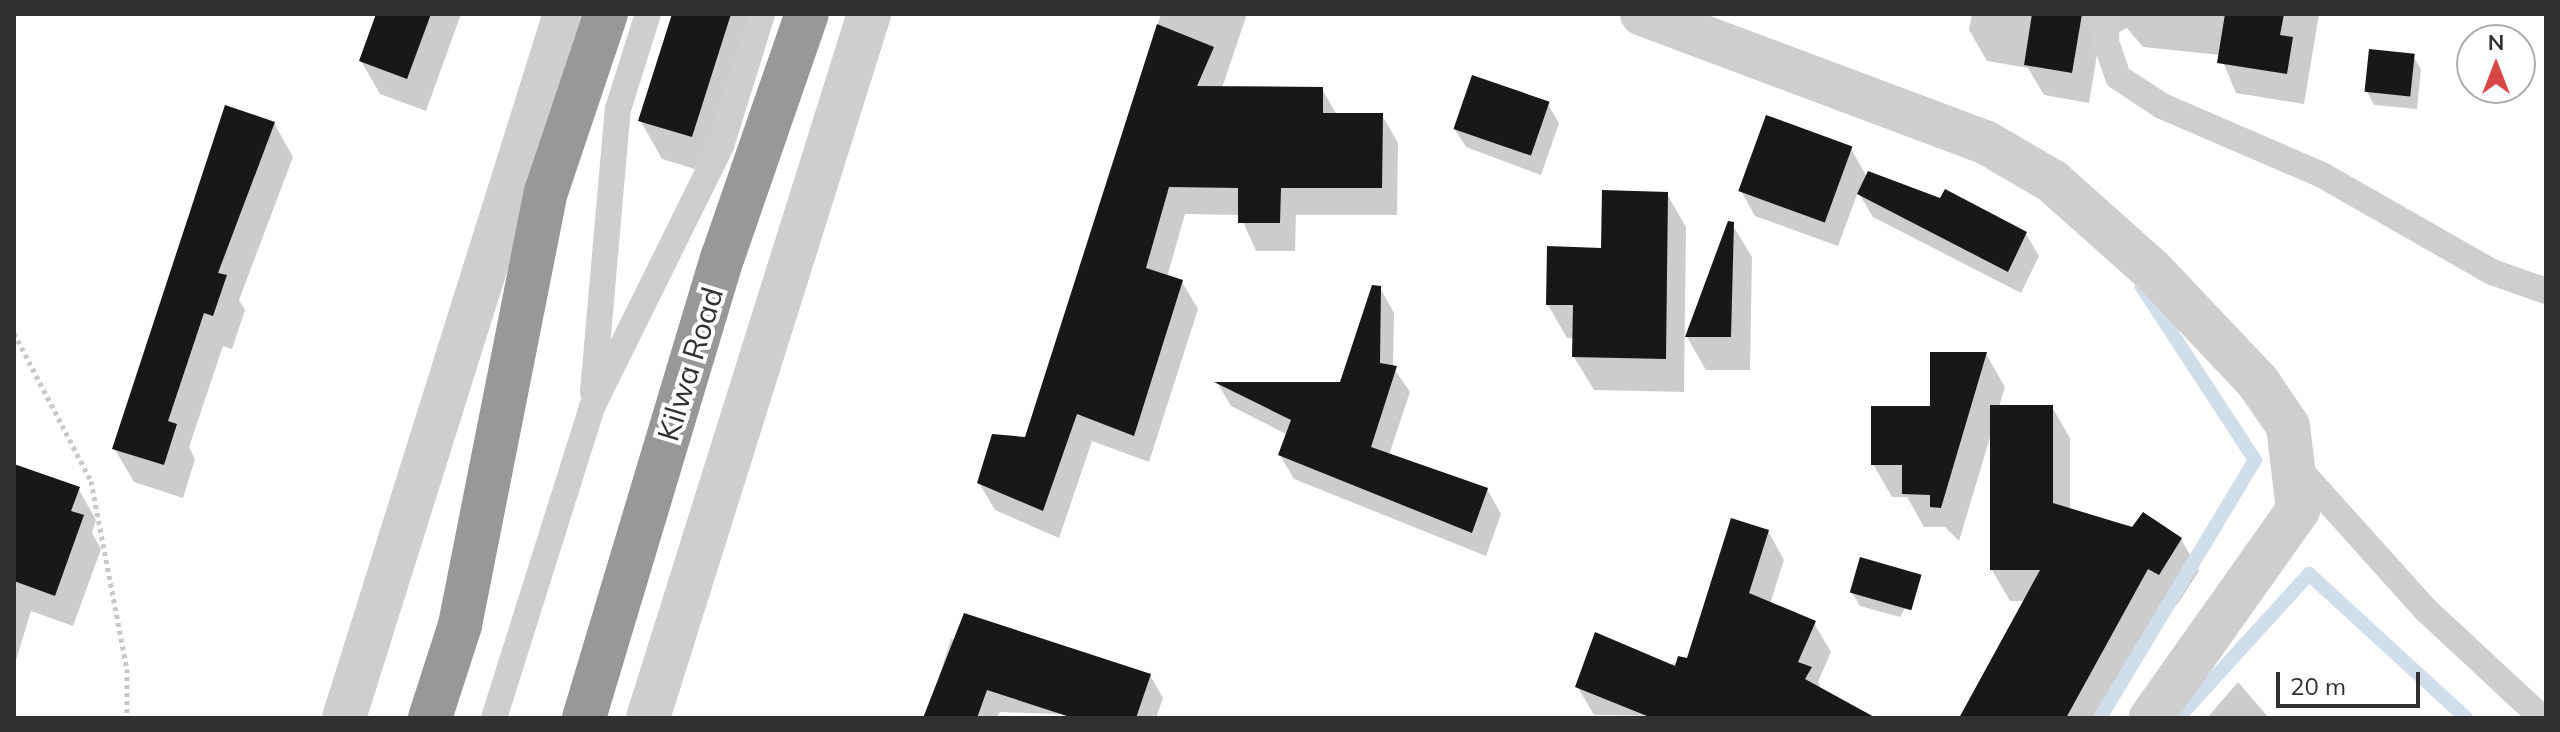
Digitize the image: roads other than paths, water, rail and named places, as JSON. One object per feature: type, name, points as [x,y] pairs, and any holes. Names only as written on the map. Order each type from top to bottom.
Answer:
[{"type":"highway","points":[[430,718],[460,625],[546,192],[606,14]]},
{"type":"highway","name":"Kilwa Road","points":[[584,718],[723,256],[807,14]]},
{"type":"street","points":[[344,718],[565,14]]},
{"type":"street","points":[[648,718],[869,14]]},
{"type":"street","points":[[1642,14],[1985,142],[2052,181],[2152,270],[2258,382],[2288,426],[2299,469],[2298,510],[2268,561],[2151,718]]},
{"type":"lane","points":[[592,407],[618,109],[648,14]]},
{"type":"lane","points":[[494,718],[592,407],[721,146],[762,14]]},
{"type":"lane","points":[[2107,14],[2106,42],[2118,77],[2162,106],[2322,175],[2492,272],[2546,291]]},
{"type":"lane","points":[[2299,469],[2427,611],[2542,718]]},
{"type":"waterway","points":[[2100,718],[2255,460],[2142,287]]},
{"type":"waterway","points":[[2178,718],[2309,574],[2466,718]]}]
